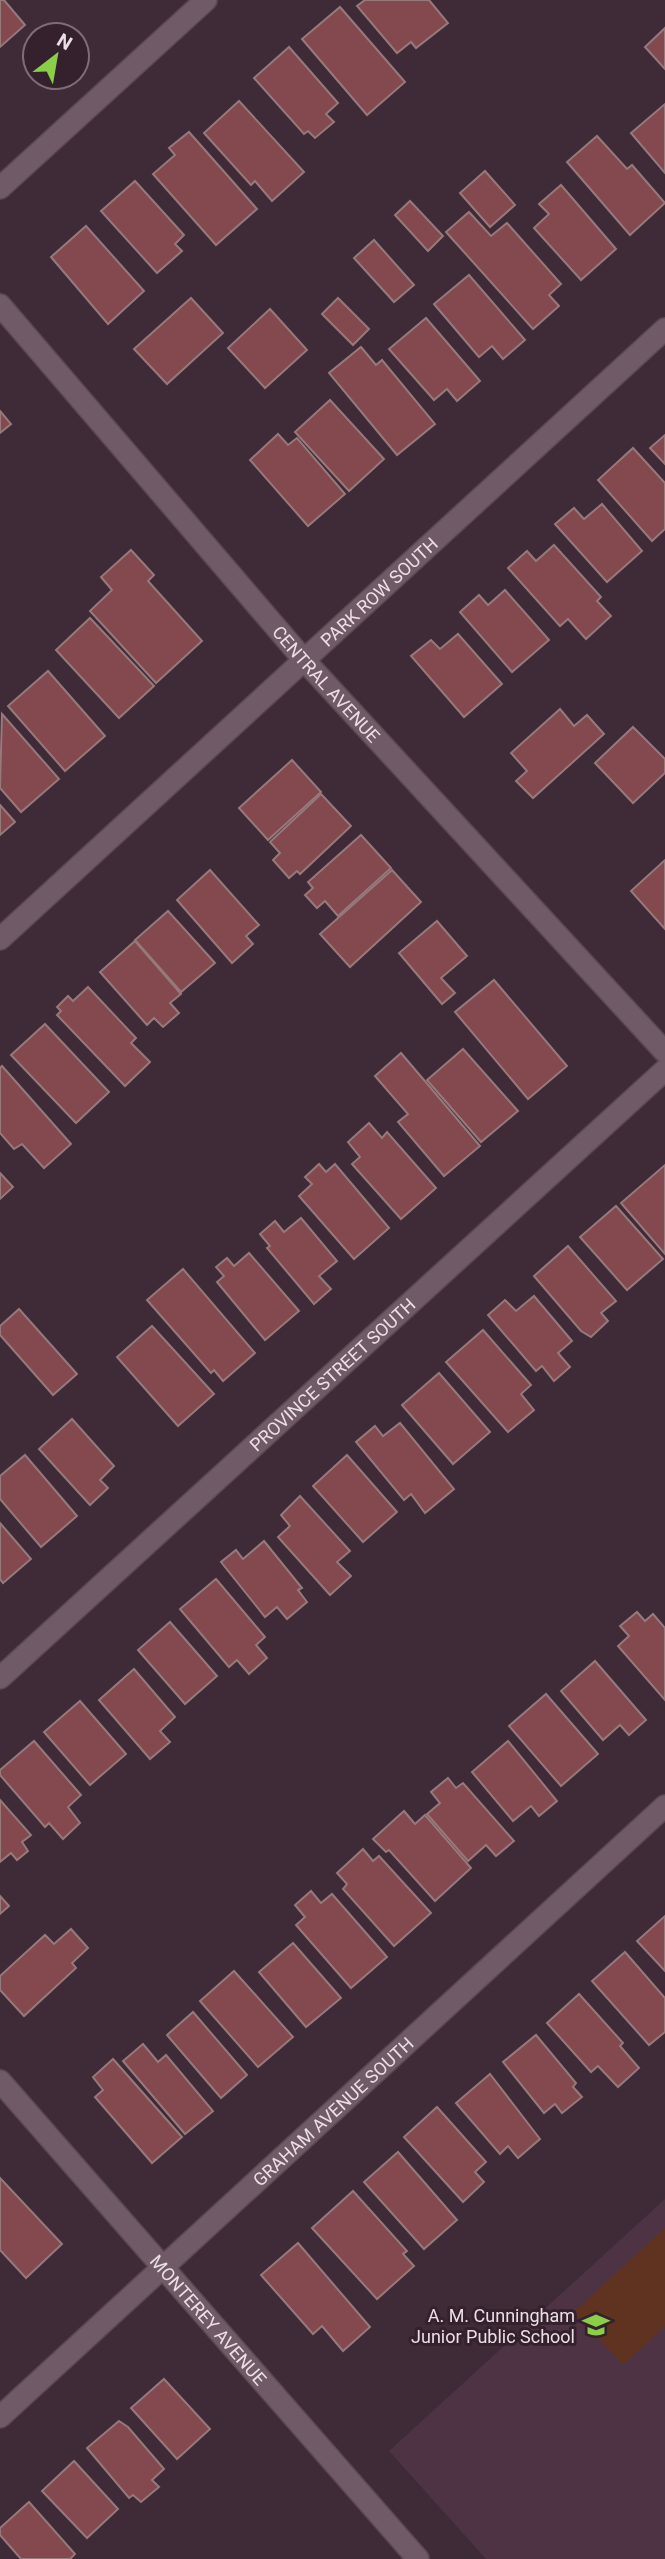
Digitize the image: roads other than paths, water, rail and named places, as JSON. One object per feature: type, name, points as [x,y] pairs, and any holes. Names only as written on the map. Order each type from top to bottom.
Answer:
[{"type":"street","points":[[0,188],[206,0]]},
{"type":"street","name":"CENTRAL AVENUE","points":[[0,305],[304,660],[665,1052]]},
{"type":"street","name":"PARK ROW SOUTH","points":[[0,939],[665,329]]},
{"type":"street","name":"PROVINCE STREET SOUTH","points":[[0,1678],[665,1070]]},
{"type":"street","name":"GRAHAM AVENUE SOUTH","points":[[0,2417],[665,1806]]},
{"type":"street","name":"MONTEREY AVENUE","points":[[0,2081],[418,2559]]},
{"type":"place","name":"A. M. Cunningham Junior Public School","points":[[596,2325]]}]
